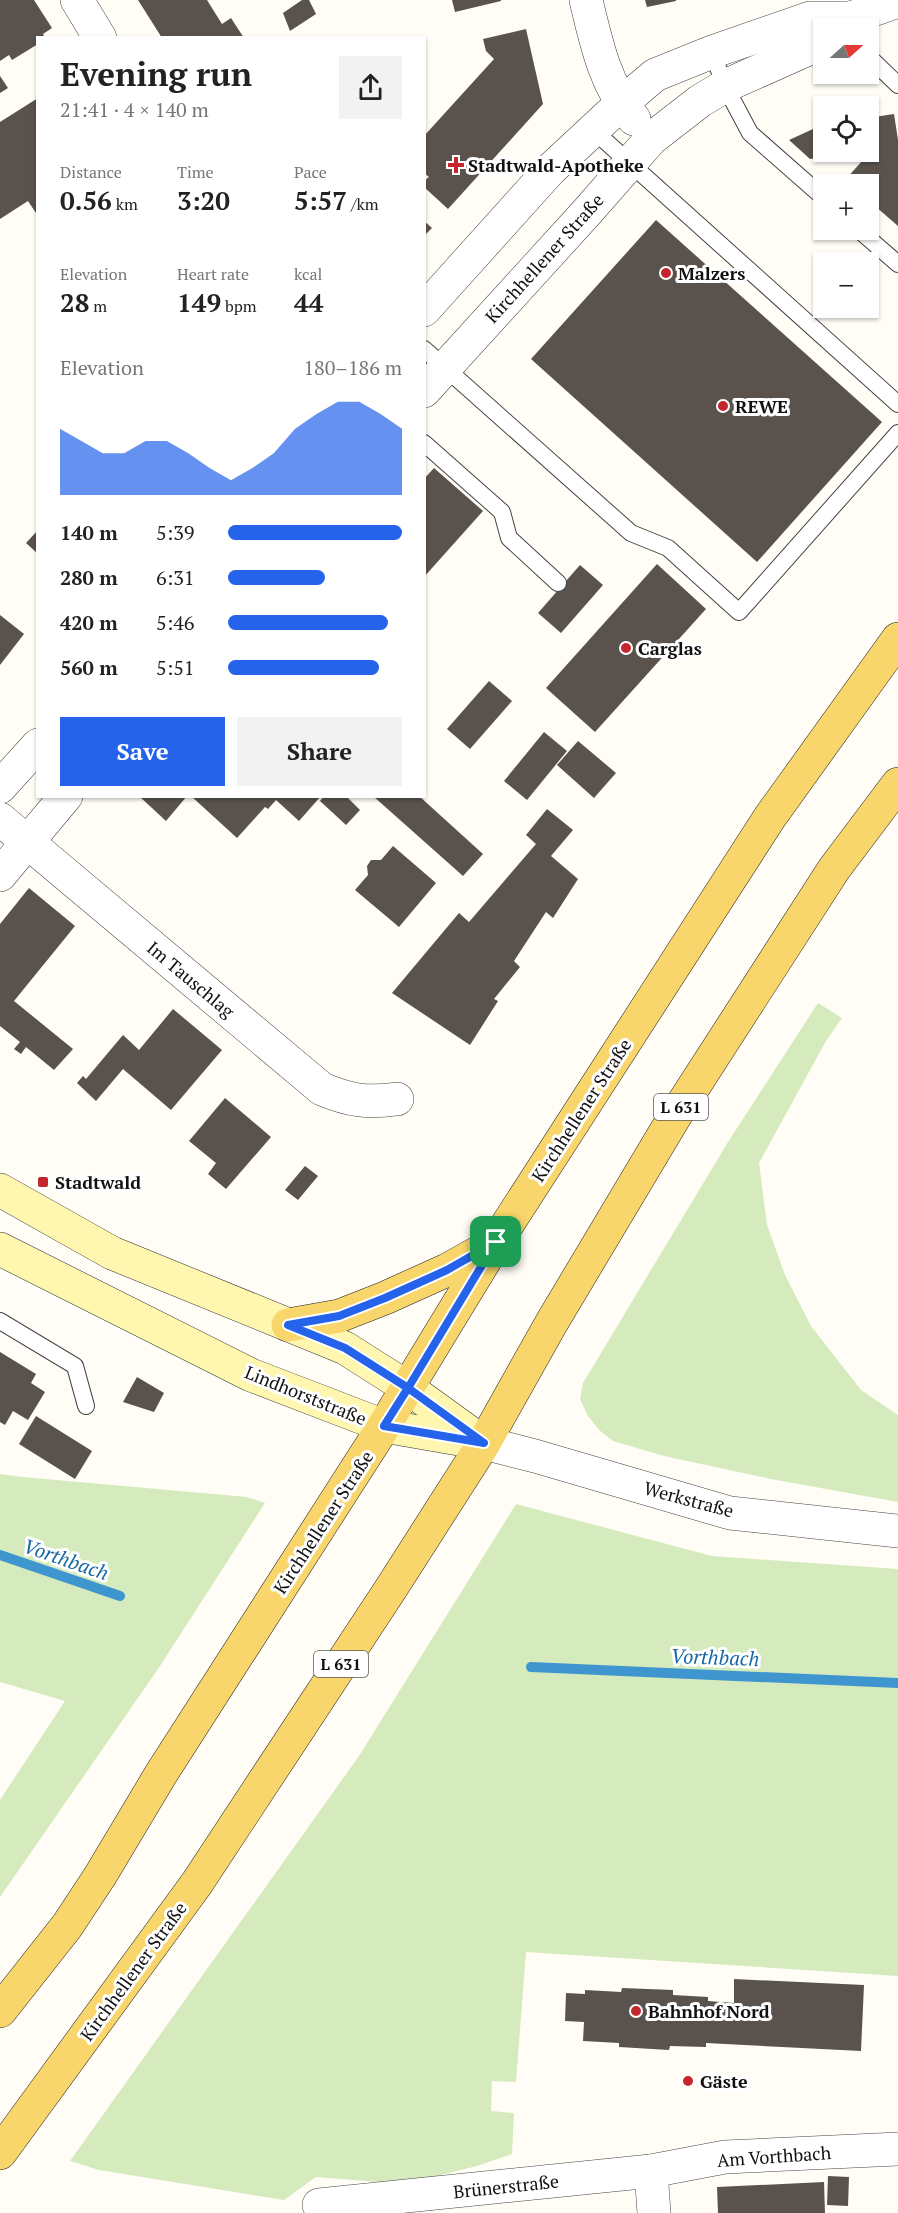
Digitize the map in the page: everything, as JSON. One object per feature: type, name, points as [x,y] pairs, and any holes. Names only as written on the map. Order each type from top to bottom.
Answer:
[{"type":"main road","name":"Kirchhellener Straße","points":[[0,2012],[67,1926],[100,1876],[161,1774],[408,1388],[496,1242],[770,817],[898,639]]},
{"type":"main road","name":"Kirchhellener Straße","points":[[0,2153],[197,1883],[390,1590],[484,1443],[552,1322],[678,1112],[834,869],[898,784]]},
{"type":"main road","points":[[288,1325],[339,1316],[447,1270],[496,1242]]},
{"type":"street","points":[[77,0],[99,36]]},
{"type":"street","points":[[586,0],[597,50],[622,103],[651,139]]},
{"type":"street","points":[[863,18],[898,1]]},
{"type":"street","points":[[426,308],[550,170],[655,75],[712,52],[813,19]]},
{"type":"street","name":"Kirchhellener Straße","points":[[431,369],[587,212],[651,139],[700,101],[725,86],[813,47]]},
{"type":"street","points":[[0,787],[36,747]]},
{"type":"street","points":[[0,875],[64,798]]},
{"type":"street","name":"Im Tauschlag","points":[[0,819],[322,1089],[346,1099],[370,1102],[397,1099]]},
{"type":"street","points":[[0,1190],[112,1253],[345,1348],[408,1388],[484,1443]]},
{"type":"street","name":"Lindhorststraße","points":[[0,1250],[251,1375],[384,1426],[484,1443]]},
{"type":"street","name":"Werkstraße","points":[[484,1443],[730,1513],[898,1531]]},
{"type":"street","name":"Am Vorthbach","points":[[651,2172],[726,2157],[898,2149]]},
{"type":"street","points":[[651,2172],[654,2213]]},
{"type":"street","name":"Brünerstraße","points":[[319,2205],[651,2172]]},
{"type":"lane","points":[[712,52],[725,86],[750,133],[813,188]]},
{"type":"lane","points":[[879,67],[898,85]]},
{"type":"lane","points":[[593,130],[897,401]]},
{"type":"lane","points":[[870,240],[898,264]]},
{"type":"lane","points":[[431,369],[631,533],[668,548],[739,612],[898,433]]},
{"type":"lane","points":[[426,444],[502,512],[509,538],[558,583]]},
{"type":"lane","points":[[0,1321],[75,1366],[86,1406]]},
{"type":"green space","points":[[818,1003],[842,1018],[826,1041],[759,1163],[767,1225],[785,1275],[811,1326],[861,1390],[898,1415],[898,1502],[771,1479],[664,1456],[613,1441],[599,1430],[588,1416],[580,1399],[583,1383],[728,1142]]},
{"type":"green space","points":[[0,1474],[247,1497],[265,1503],[158,1669],[0,1897],[0,1800],[65,1701],[0,1682]]},
{"type":"green space","points":[[516,1504],[712,1556],[898,1569],[898,1976],[526,1952],[516,2082],[492,2081],[491,2111],[514,2113],[512,2154],[477,2166],[404,2184],[316,2177],[284,2200],[99,2170],[70,2161],[359,1756]]},
{"type":"building","points":[[0,0],[34,0],[52,28],[43,34],[44,36],[36,36],[36,45],[12,60],[9,55],[0,61]]},
{"type":"building","points":[[138,0],[207,0],[222,24],[231,18],[243,36],[161,36]]},
{"type":"building","points":[[302,0],[309,0],[316,14],[290,31],[283,13]]},
{"type":"building","points":[[452,0],[501,0],[501,1],[455,12]]},
{"type":"building","points":[[645,0],[676,0],[676,1],[647,7]]},
{"type":"building","points":[[526,29],[543,104],[448,209],[426,189],[426,179],[429,177],[426,175],[426,134],[494,59],[486,51],[483,39]]},
{"type":"building","points":[[0,76],[8,88],[0,93]]},
{"type":"building","points":[[36,99],[36,213],[28,201],[0,219],[0,122]]},
{"type":"building","points":[[894,114],[898,140],[898,226],[879,210],[879,174],[850,174],[861,162],[879,162],[879,116]]},
{"type":"building","points":[[813,129],[813,159],[810,159],[789,140]]},
{"type":"building","name":"REWE","points":[[656,220],[882,422],[757,562],[531,359]]},
{"type":"building","points":[[426,223],[432,228],[426,234]]},
{"type":"building","points":[[434,468],[483,511],[426,575],[426,477]]},
{"type":"building","points":[[36,532],[36,552],[26,543]]},
{"type":"building","name":"Carglas","points":[[657,564],[706,609],[595,732],[546,688]]},
{"type":"building","points":[[580,565],[603,585],[561,633],[538,613]]},
{"type":"building","points":[[0,615],[24,634],[0,665]]},
{"type":"building","points":[[489,681],[512,701],[470,749],[447,729]]},
{"type":"building","points":[[544,732],[567,751],[527,800],[504,781]]},
{"type":"building","points":[[578,741],[616,773],[594,798],[557,765]]},
{"type":"building","points":[[141,798],[185,798],[166,821]]},
{"type":"building","points":[[193,798],[319,798],[299,821],[276,800],[268,809],[265,807],[237,838]]},
{"type":"building","points":[[322,798],[348,798],[360,810],[346,825],[320,801]]},
{"type":"building","points":[[375,798],[421,798],[483,854],[463,876]]},
{"type":"building","points":[[547,809],[573,830],[551,856],[578,879],[553,918],[546,912],[514,961],[520,967],[494,999],[498,1001],[470,1045],[392,993],[459,913],[469,922],[536,844],[526,835]]},
{"type":"building","points":[[393,846],[436,883],[399,927],[355,890],[368,875],[367,866],[371,860],[381,860]]},
{"type":"building","points":[[29,888],[75,926],[14,1001],[73,1049],[54,1070],[26,1047],[21,1054],[14,1049],[20,1042],[0,1026],[0,924]]},
{"type":"building","points":[[173,1009],[222,1050],[171,1110],[123,1069],[96,1101],[77,1083],[83,1076],[86,1079],[123,1035],[139,1050]]},
{"type":"building","points":[[225,1098],[271,1137],[226,1189],[208,1174],[216,1163],[189,1141]]},
{"type":"building","points":[[305,1166],[318,1176],[298,1200],[285,1190]]},
{"type":"building","points":[[0,1352],[36,1374],[31,1383],[45,1392],[28,1420],[13,1411],[5,1425],[0,1422]]},
{"type":"building","points":[[137,1377],[164,1393],[154,1412],[123,1402]]},
{"type":"building","points":[[36,1416],[92,1451],[75,1479],[19,1444]]},
{"type":"building","points":[[734,1979],[864,1985],[861,2051],[706,2043],[706,2047],[670,2046],[669,2050],[619,2047],[619,2043],[583,2041],[584,2022],[565,2021],[566,1993],[585,1994],[585,1990],[621,1992],[622,1988],[673,1990],[673,1995],[708,1997],[708,2001],[734,2003]]},
{"type":"building","points":[[828,2176],[849,2177],[848,2206],[827,2205]]},
{"type":"building","points":[[824,2182],[825,2213],[718,2213],[717,2187]]},
{"type":"waterway","name":"Vorthbach","points":[[0,1555],[120,1596]]},
{"type":"waterway","name":"Vorthbach","points":[[531,1667],[898,1683]]},
{"type":"place","name":"Stadtwald-Apotheke","points":[[456,165]]},
{"type":"place","name":"Malzers","points":[[666,273]]},
{"type":"place","name":"REWE","points":[[723,406]]},
{"type":"place","name":"Carglas","points":[[626,648]]},
{"type":"place","name":"Stadtwald","points":[[43,1182]]},
{"type":"place","name":"Bahnhof Nord","points":[[636,2011]]},
{"type":"place","name":"Gäste","points":[[688,2081]]},
{"type":"route","points":[[496,1242],[408,1388],[484,1443],[384,1426],[408,1388],[345,1348],[288,1325],[339,1316],[385,1298],[447,1270],[496,1242]]}]
